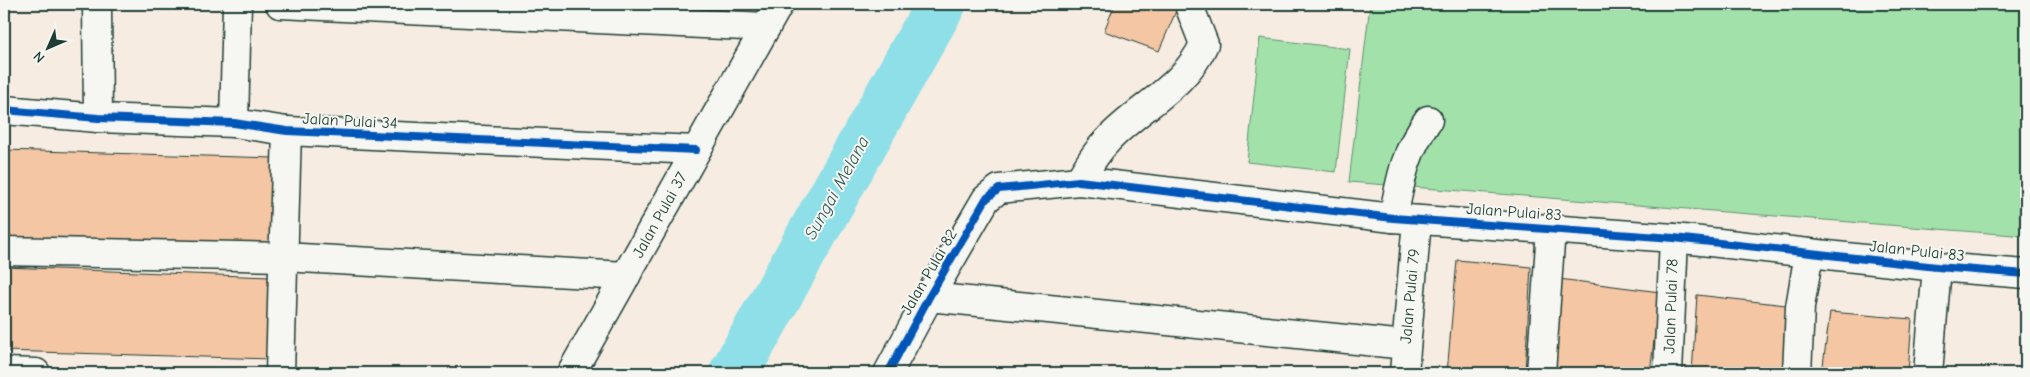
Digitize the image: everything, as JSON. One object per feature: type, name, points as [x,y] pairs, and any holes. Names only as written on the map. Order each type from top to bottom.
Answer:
[{"type":"street","points":[[97,4],[98,118]]},
{"type":"street","points":[[234,123],[237,4]]},
{"type":"street","points":[[280,4],[766,27]]},
{"type":"street","name":"Jalan Pulai 37","points":[[571,373],[779,4]]},
{"type":"street","points":[[1079,181],[1095,156],[1109,139],[1188,71],[1199,55],[1204,44],[1190,8]]},
{"type":"street","name":"Jalan Pulai 34","points":[[4,110],[98,118],[234,123],[287,131],[696,150]]},
{"type":"street","name":"Jalan Pulai 79","points":[[1404,373],[1406,345],[1406,158],[1428,120]]},
{"type":"street","points":[[280,373],[287,131]]},
{"type":"street","name":"Jalan Pulai 83","points":[[1000,188],[1079,181],[1405,219],[1674,238],[1937,267],[2026,274]]},
{"type":"street","name":"Jalan Pulai 82","points":[[888,373],[929,297],[986,199],[1000,188]]},
{"type":"street","points":[[1541,373],[1551,229]]},
{"type":"street","name":"Jalan Pulai 78","points":[[1668,373],[1674,238]]},
{"type":"street","points":[[4,251],[283,257],[626,276]]},
{"type":"street","points":[[1797,373],[1800,307],[1809,253]]},
{"type":"street","points":[[1928,373],[1937,267]]},
{"type":"street","points":[[929,297],[1406,345]]},
{"type":"street","points":[[4,372],[36,373]]},
{"type":"green space","points":[[1370,4],[2026,4],[2026,236],[1349,182]]},
{"type":"green space","points":[[1260,38],[1350,49],[1336,172],[1247,162]]},
{"type":"building","points":[[1115,4],[1179,4],[1159,51],[1104,31]]},
{"type":"building","points":[[4,150],[274,158],[275,246],[4,242]]},
{"type":"building","points":[[1457,260],[1531,267],[1525,373],[1447,373]]},
{"type":"building","points":[[4,267],[270,277],[270,359],[4,351]]},
{"type":"building","points":[[1559,279],[1660,292],[1650,373],[1550,373]]},
{"type":"building","points":[[1697,295],[1795,306],[1790,373],[1692,373]]},
{"type":"building","points":[[1830,312],[1912,319],[1908,373],[1822,373]]},
{"type":"waterway","name":"Sungai Melana","points":[[734,373],[941,4]]},
{"type":"cycle path","points":[[4,110],[98,118],[234,123],[287,131],[696,150]]},
{"type":"cycle path","points":[[888,373],[929,297],[986,199],[999,189],[1079,181],[1393,218],[1674,238],[1937,267],[2026,274]]}]
